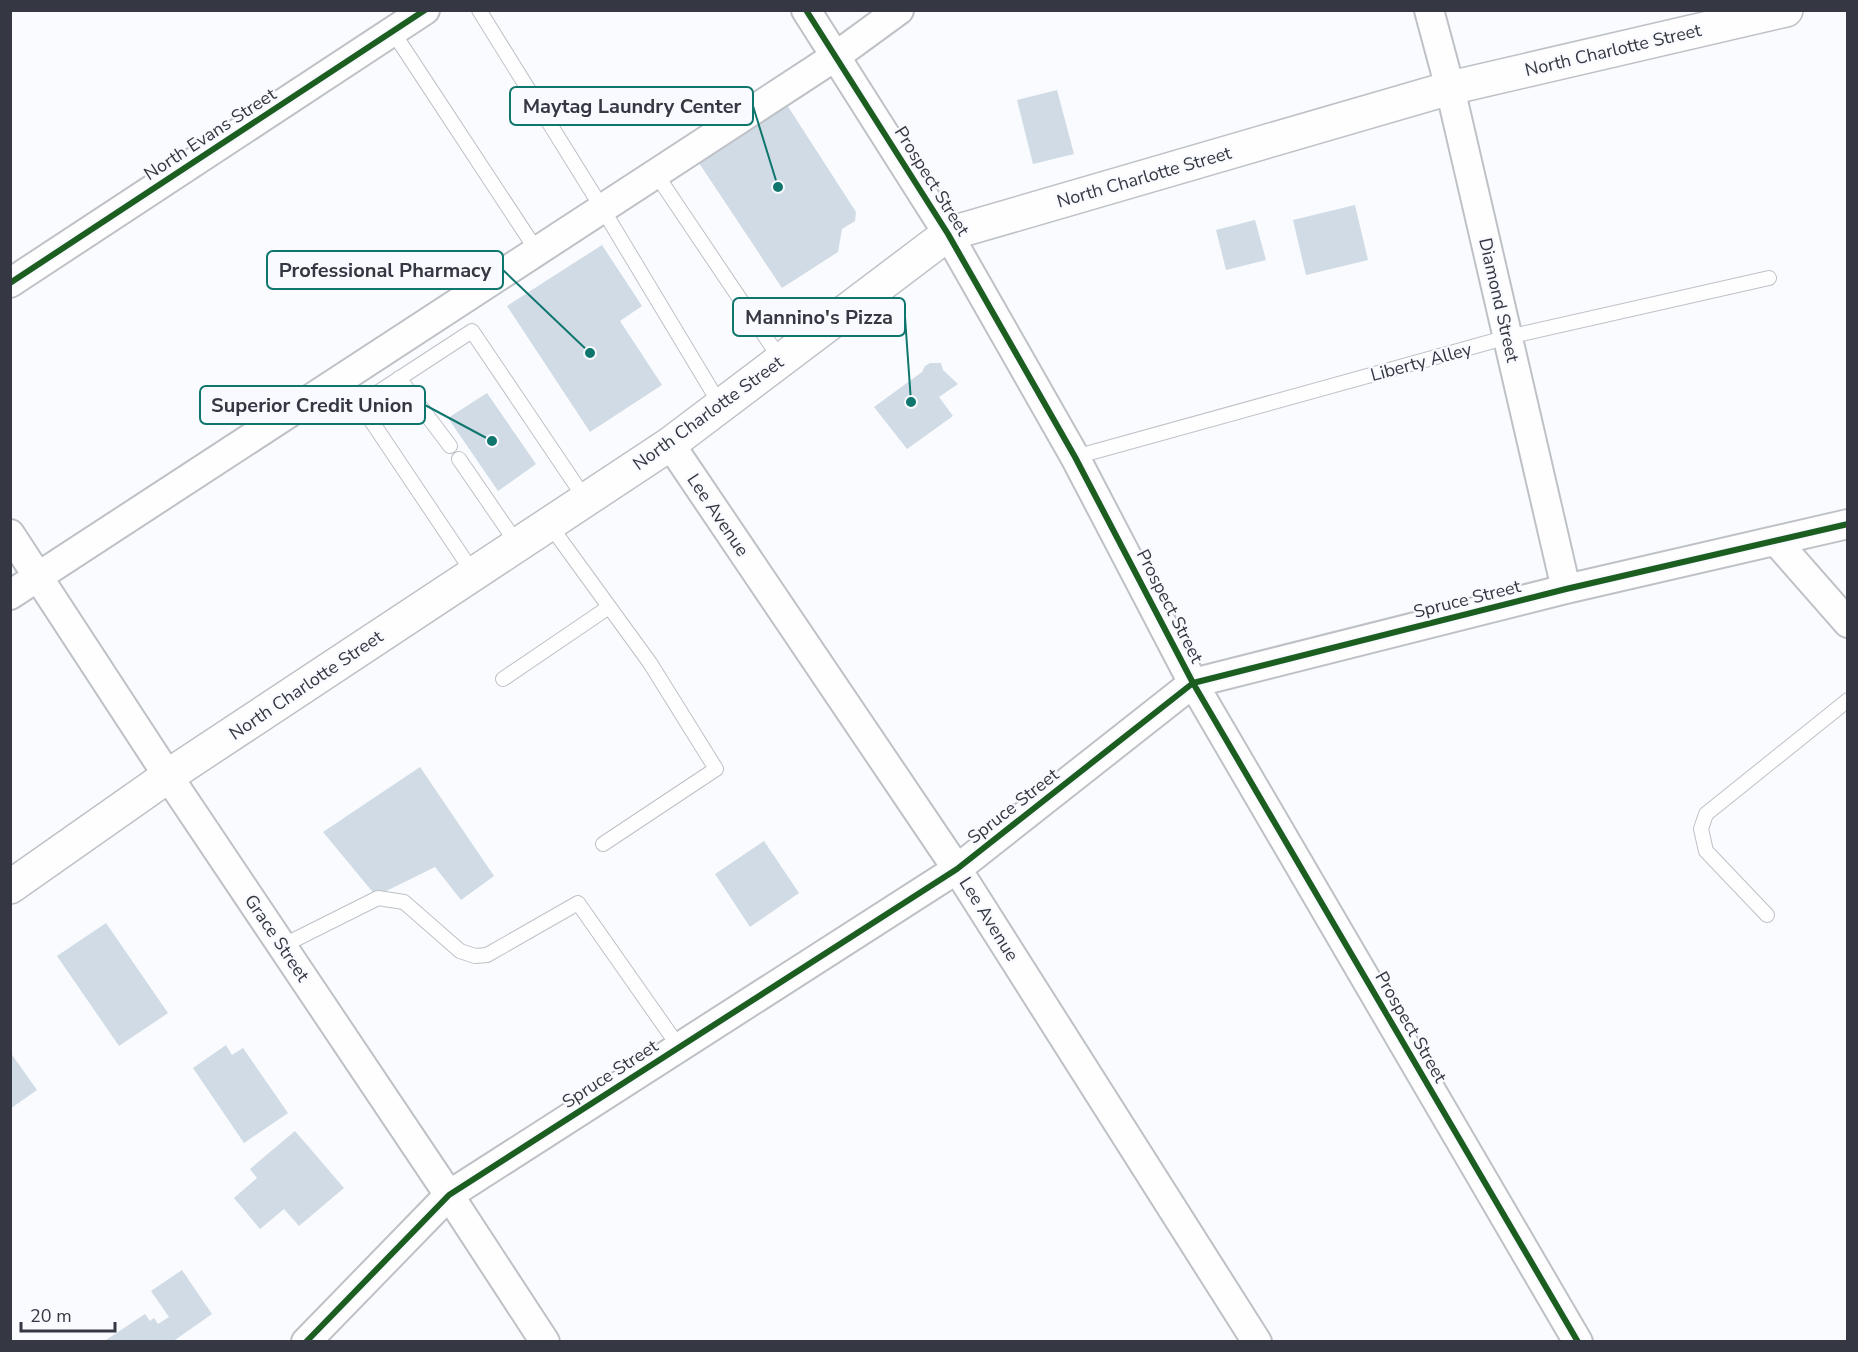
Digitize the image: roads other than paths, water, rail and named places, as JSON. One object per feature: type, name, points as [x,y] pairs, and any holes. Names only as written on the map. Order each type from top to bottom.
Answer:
[{"type":"main road","name":"North Charlotte Street","points":[[10,887],[168,776],[670,444],[948,234],[1450,88],[1786,10]]},
{"type":"street","name":"North Evans Street","points":[[10,283],[425,10]]},
{"type":"street","name":"Prospect Street","points":[[806,10],[948,234],[1076,457],[1193,683],[1578,1341]]},
{"type":"street","points":[[10,595],[836,56],[899,10]]},
{"type":"street","name":"Diamond Street","points":[[1429,10],[1450,88],[1566,590]]},
{"type":"street","name":"Lee Avenue","points":[[670,444],[957,869],[1257,1341]]},
{"type":"street","name":"Spruce Street","points":[[306,1341],[449,1195],[957,869],[1193,683],[1566,590],[1848,524]]},
{"type":"street","name":"Grace Street","points":[[10,534],[168,776],[545,1341]]},
{"type":"street","points":[[1776,541],[1848,623]]},
{"type":"lane","points":[[479,10],[721,406]]},
{"type":"lane","points":[[393,32],[537,251]]},
{"type":"lane","points":[[656,174],[781,360]]},
{"type":"lane","name":"Liberty Alley","points":[[1076,457],[1508,337],[1769,278]]},
{"type":"lane","points":[[474,574],[360,404],[399,378],[472,331],[586,500]]},
{"type":"lane","points":[[399,378],[450,446]]},
{"type":"lane","points":[[459,459],[518,545]]},
{"type":"lane","points":[[549,524],[650,663],[717,769],[603,844]]},
{"type":"lane","points":[[503,679],[609,607]]},
{"type":"lane","points":[[1767,915],[1706,851],[1701,829],[1706,814],[1848,700]]},
{"type":"lane","points":[[282,946],[378,898],[404,902],[460,951],[476,956],[487,955],[578,903],[679,1047]]},
{"type":"place","name":"Maytag Laundry Center","points":[[778,187]]},
{"type":"place","name":"Professional Pharmacy","points":[[590,353]]},
{"type":"place","name":"Mannino's Pizza","points":[[911,402]]},
{"type":"place","name":"Superior Credit Union","points":[[492,441]]}]
